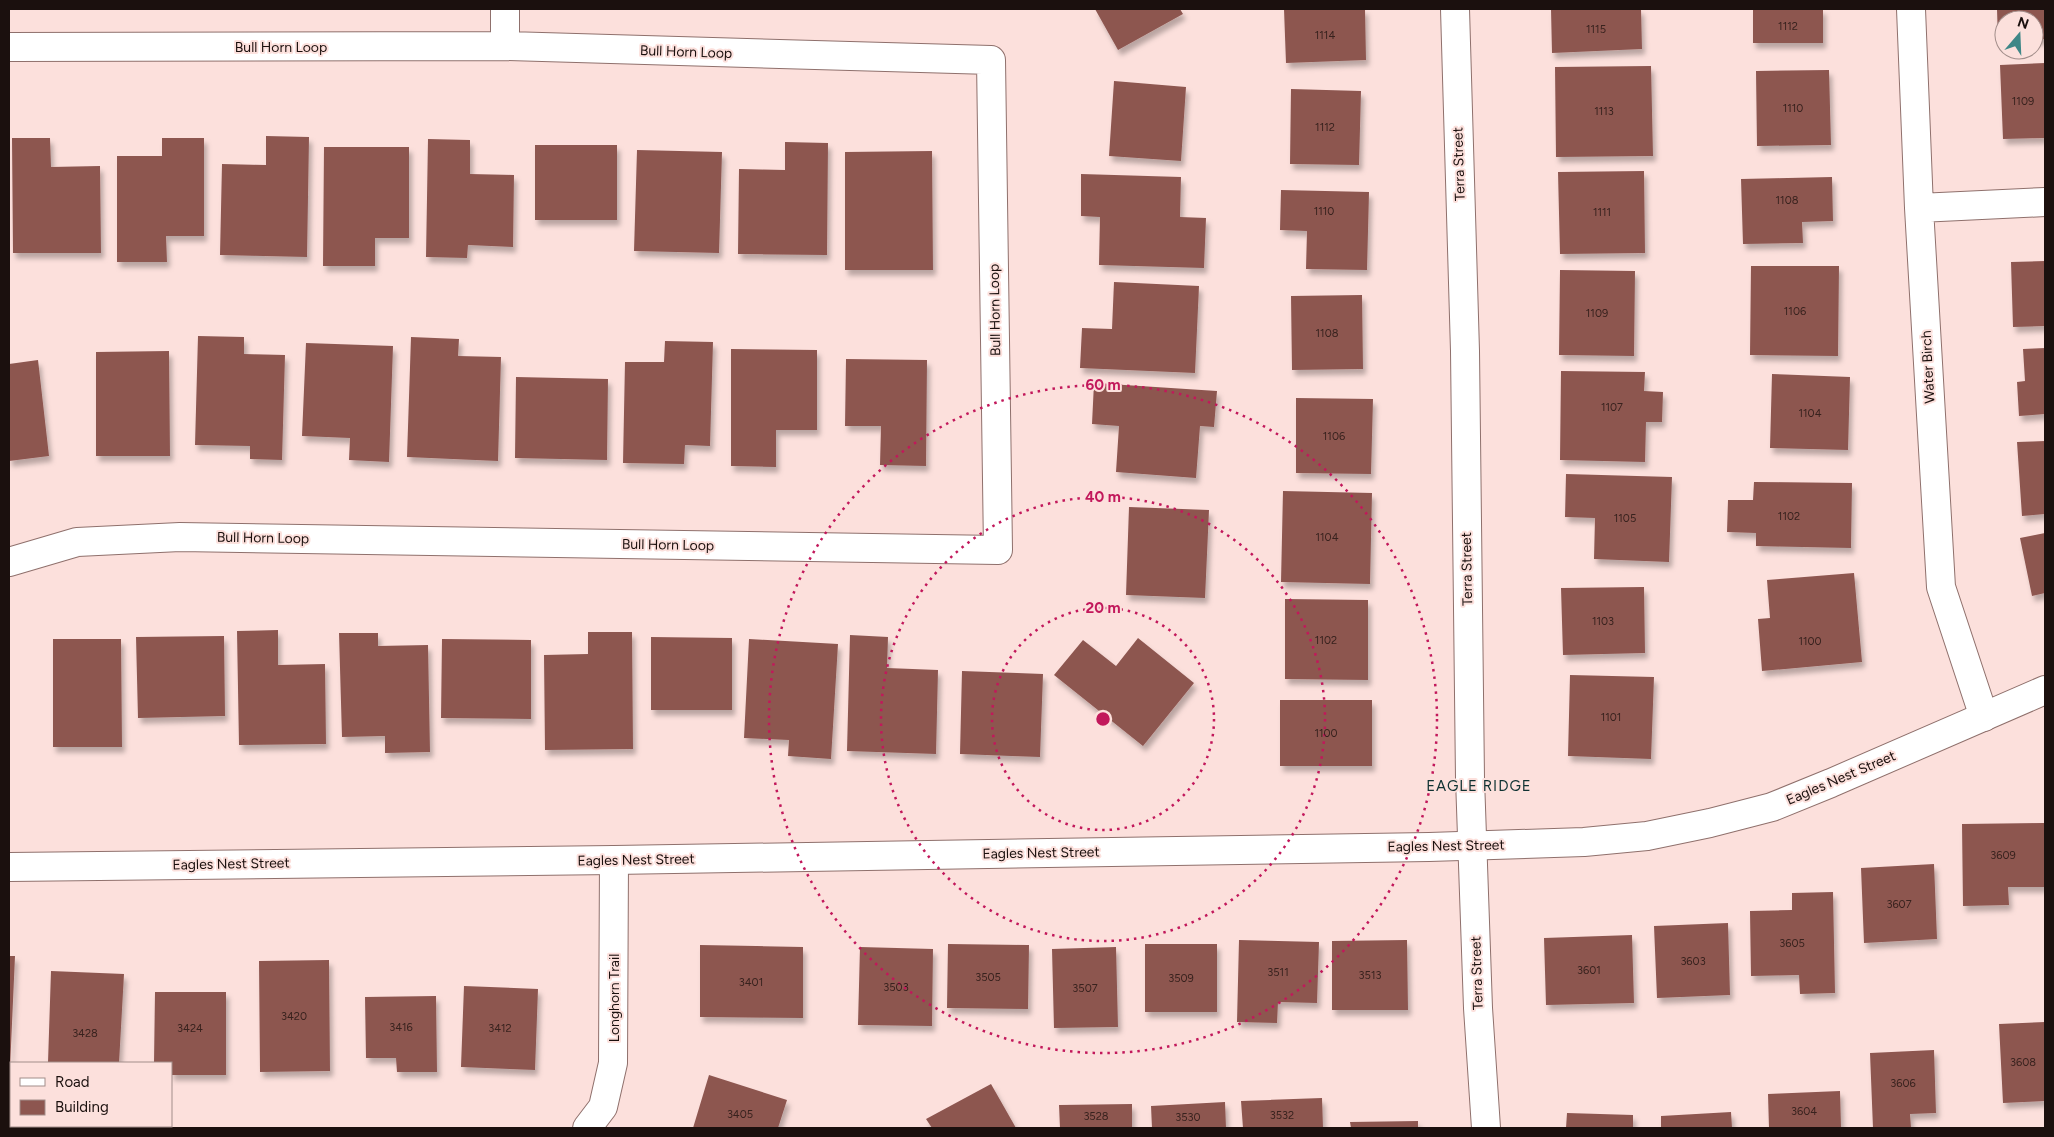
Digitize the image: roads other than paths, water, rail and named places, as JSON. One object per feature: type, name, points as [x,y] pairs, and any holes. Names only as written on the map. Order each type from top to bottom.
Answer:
[{"type":"street","points":[[504,46],[505,9]]},
{"type":"street","name":"Terra Street","points":[[1455,9],[1465,351],[1472,846],[1478,1008],[1486,1128]]},
{"type":"street","name":"Water Birch","points":[[1911,9],[1919,208],[1941,587],[1984,717]]},
{"type":"street","name":"Bull Horn Loop","points":[[9,47],[504,46],[991,60],[998,550],[180,537],[76,542],[9,562]]},
{"type":"street","points":[[1919,208],[2045,202]]},
{"type":"street","name":"Eagles Nest Street","points":[[9,867],[614,860],[1472,846],[1584,842],[1647,836],[1710,823],[1780,803],[2045,690]]},
{"type":"street","name":"Longhorn Trail","points":[[587,1128],[603,1107],[613,1063],[614,860]]},
{"type":"district","name":"EAGLE RIDGE","points":[[1479,786]]}]
